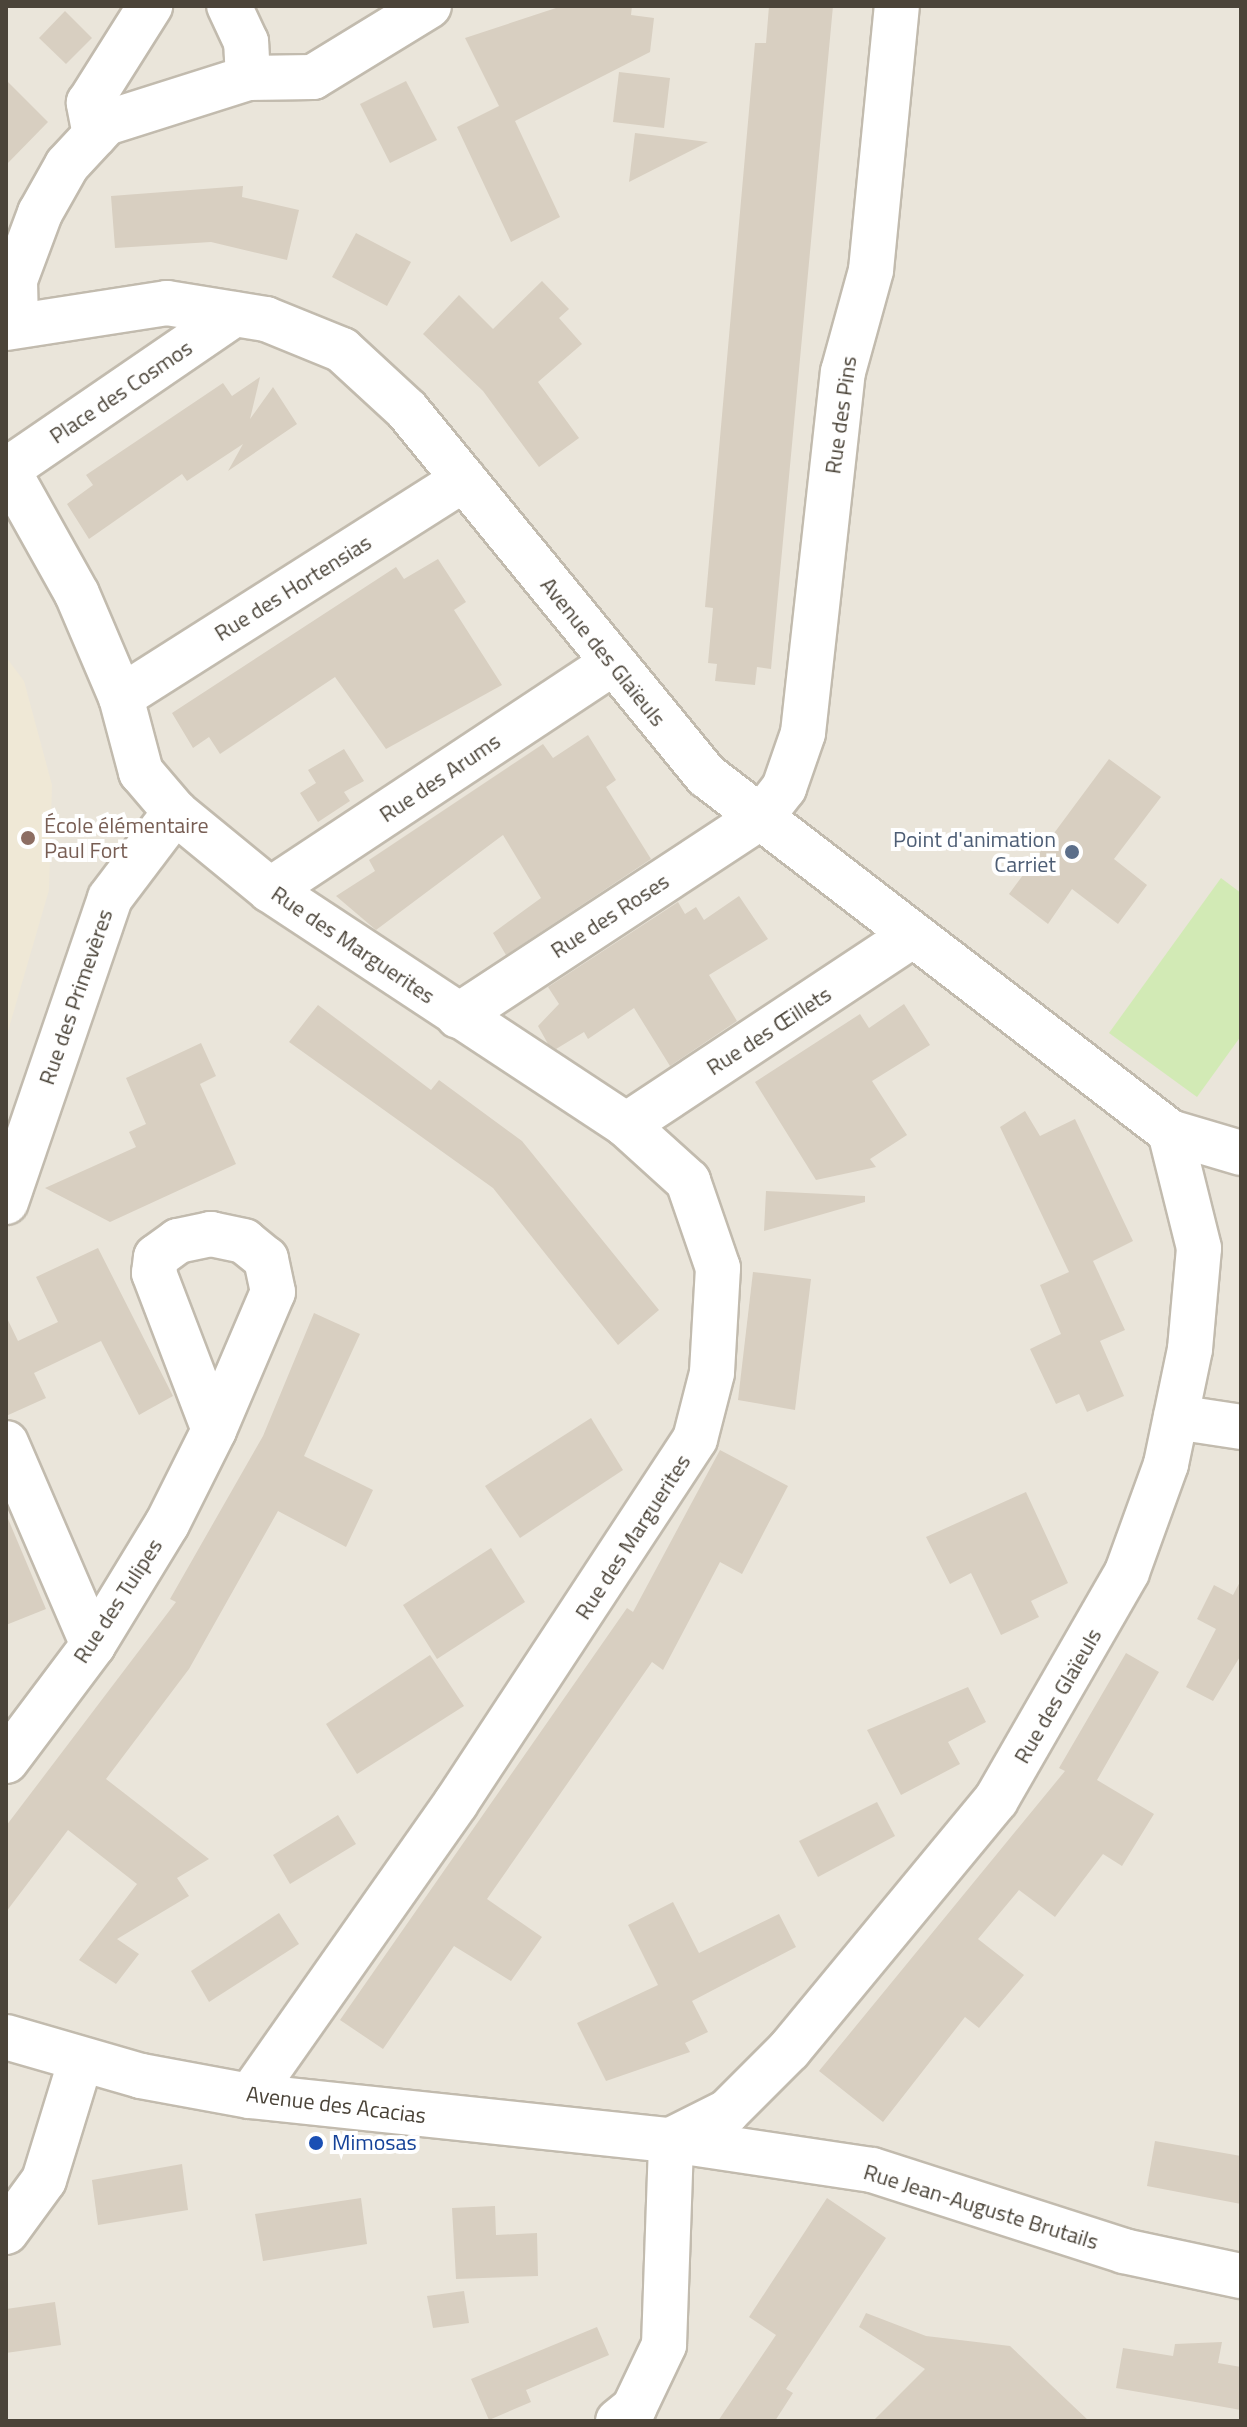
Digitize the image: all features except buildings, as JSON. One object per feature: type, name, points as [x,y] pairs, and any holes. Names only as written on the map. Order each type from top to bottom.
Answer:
[{"type":"street","points":[[95,135],[89,103],[150,6]]},
{"type":"street","points":[[229,6],[246,42],[248,78]]},
{"type":"street","points":[[11,326],[15,280],[40,213],[67,165],[106,123],[248,78],[313,77],[429,6]]},
{"type":"street","name":"Rue des Pins","points":[[762,816],[784,788],[803,733],[843,372],[871,270],[897,6]]},
{"type":"street","name":"Avenue des Glaïeuls","points":[[11,326],[167,303],[234,314],[342,350],[407,410],[610,665],[707,776],[912,936],[1096,1067],[1170,1132]]},
{"type":"street","name":"Place des Cosmos","points":[[7,468],[234,314]]},
{"type":"street","points":[[7,468],[77,594],[121,697],[141,772],[175,812]]},
{"type":"street","name":"Rue des Hortensias","points":[[121,697],[464,479]]},
{"type":"street","name":"Rue des Arums","points":[[270,890],[610,665]]},
{"type":"street","name":"Rue des Marguerites","points":[[175,812],[270,890],[626,1125],[688,1181],[718,1268],[712,1373],[695,1439],[653,1512],[250,2096]]},
{"type":"street","name":"Rue des Primevères","points":[[6,1202],[110,898],[175,812]]},
{"type":"street","name":"Rue des Roses","points":[[458,1016],[762,816]]},
{"type":"street","name":"Rue des Œillets","points":[[626,1125],[912,936]]},
{"type":"street","points":[[1170,1132],[1241,1153]]},
{"type":"street","name":"Rue des Glaïeuls","points":[[671,2140],[727,2112],[789,2050],[996,1800],[1127,1572],[1176,1417],[1199,1248],[1170,1132]]},
{"type":"street","points":[[1176,1417],[1241,1427]]},
{"type":"street","name":"Rue des Tulipes","points":[[6,1761],[93,1645],[214,1430]]},
{"type":"street","points":[[6,1443],[93,1645]]},
{"type":"street","name":"Avenue des Acacias","points":[[6,2037],[81,2060],[250,2096],[671,2140]]},
{"type":"street","points":[[6,2232],[44,2180],[81,2060]]},
{"type":"street","points":[[618,2421],[634,2408],[664,2345],[671,2140]]},
{"type":"street","name":"Rue Jean-Auguste Brutails","points":[[671,2140],[872,2170],[1124,2251],[1241,2276]]},
{"type":"shaded area","points":[[6,6],[1241,6],[1241,2421],[6,2421]]},
{"type":"shaded area","name":"École élémentaire Paul Fort","points":[[6,657],[24,681],[52,785],[49,890],[6,1038]]},
{"type":"green space","points":[[1221,878],[1241,893],[1241,1036],[1197,1097],[1109,1033]]},
{"type":"place","name":"École élémentaire Paul Fort","points":[[28,838]]},
{"type":"place","name":"Point d'animation Carriet","points":[[1072,852]]},
{"type":"place","name":"Mimosas","points":[[316,2143]]}]
